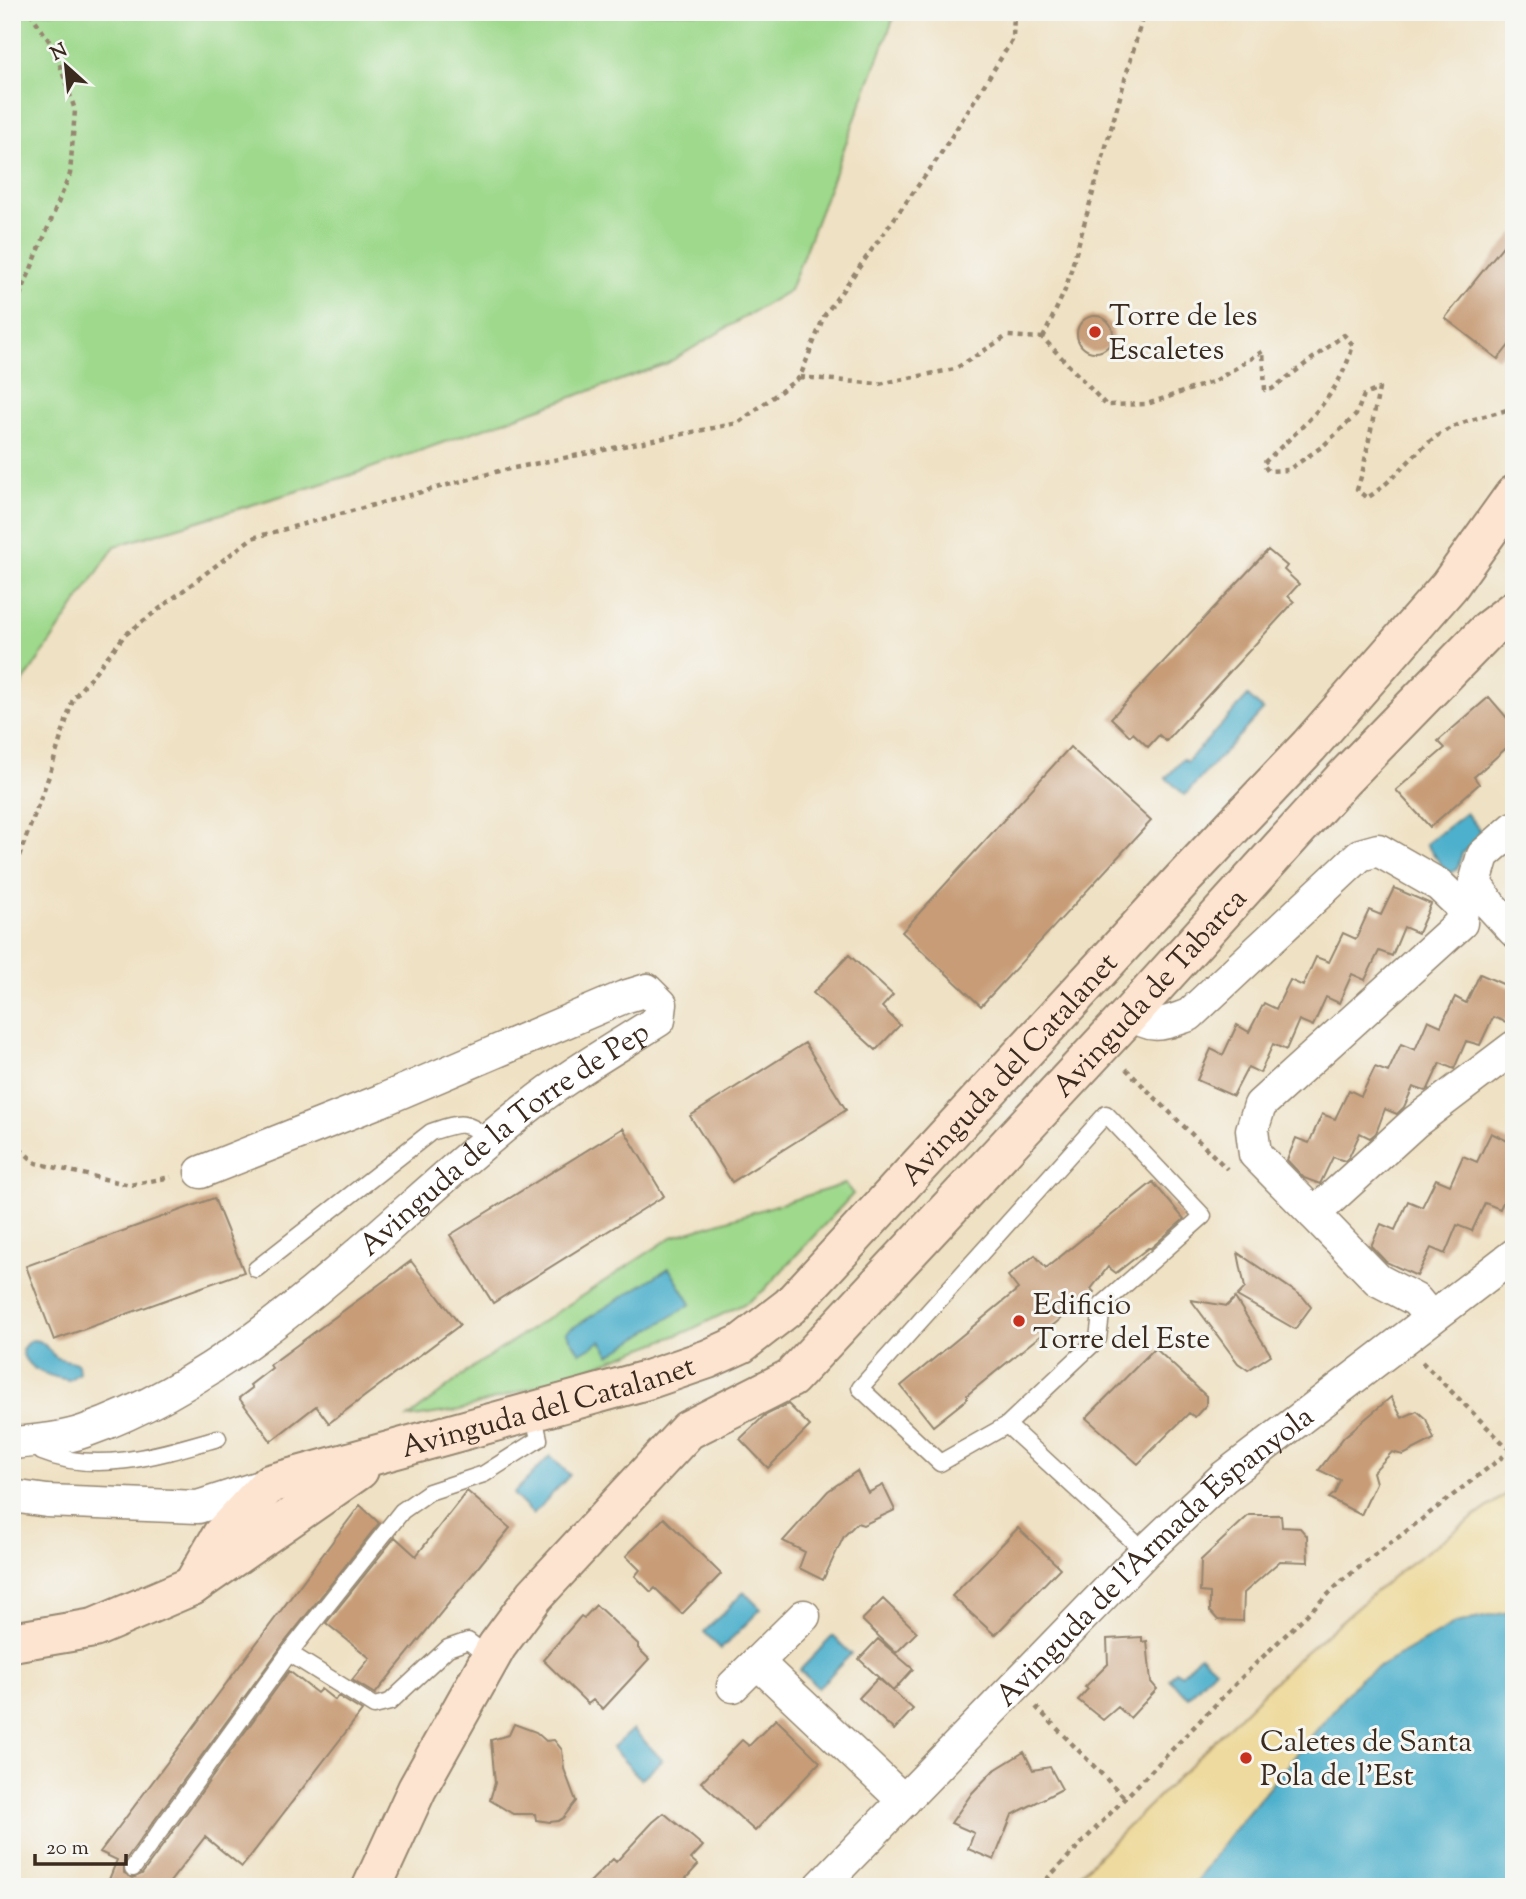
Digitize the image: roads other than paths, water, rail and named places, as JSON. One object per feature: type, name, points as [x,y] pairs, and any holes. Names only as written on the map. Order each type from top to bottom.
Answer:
[{"type":"main road","name":"Avinguda del Catalanet","points":[[269,1484],[647,1380],[708,1359],[741,1344],[790,1306],[1182,879],[1309,746],[1449,586],[1514,495]]},
{"type":"main road","name":"Avinguda de Tabarca","points":[[791,1378],[1131,1013],[1343,779],[1488,630],[1514,610]]},
{"type":"main road","name":"Avinguda del Catalanet","points":[[372,1887],[417,1789],[494,1652],[535,1595],[688,1430],[791,1378]]},
{"type":"main road","name":"Avinguda del Catalanet","points":[[12,1642],[94,1628],[192,1586],[380,1455]]},
{"type":"main road","points":[[192,1586],[221,1536],[269,1484]]},
{"type":"street","points":[[1514,828],[1483,855],[1475,883],[1490,905],[1514,931]]},
{"type":"street","points":[[1131,1013],[1142,1022],[1161,1025],[1189,1015],[1360,855],[1378,850],[1439,885],[1462,906],[1461,923],[1260,1105],[1252,1130],[1255,1154],[1378,1280],[1416,1300],[1432,1318]]},
{"type":"street","name":"Avinguda de la Torre de Pep","points":[[26,1442],[83,1432],[166,1397],[263,1333],[529,1106],[659,1020],[661,1004],[647,990],[624,997],[380,1101],[201,1172]]},
{"type":"street","points":[[1314,1214],[1415,1122],[1514,1047]]},
{"type":"street","name":"Avinguda de l'Armada Espanyola","points":[[820,1887],[1145,1552],[1224,1477],[1514,1255]]},
{"type":"street","points":[[12,1496],[47,1501],[198,1507],[269,1484]]},
{"type":"street","points":[[733,1686],[804,1616]]},
{"type":"street","points":[[757,1662],[904,1801]]},
{"type":"lane","points":[[1106,1114],[1203,1216],[1102,1304],[1098,1339],[1007,1425],[940,1463],[860,1388],[1106,1114]]},
{"type":"lane","points":[[256,1269],[431,1132],[455,1124],[475,1128],[488,1139]]},
{"type":"lane","points":[[133,1868],[289,1653],[402,1511],[429,1492],[484,1474],[539,1439],[533,1412]]},
{"type":"lane","points":[[1007,1425],[1145,1552]]},
{"type":"lane","points":[[26,1442],[61,1460],[79,1463],[150,1457],[218,1437]]},
{"type":"lane","points":[[289,1653],[374,1706],[390,1702],[448,1648],[468,1641],[494,1652]]},
{"type":"water","points":[[1248,696],[1263,710],[1185,795],[1166,778],[1183,759],[1187,762]]},
{"type":"water","points":[[1466,813],[1484,835],[1462,853],[1457,869],[1451,873],[1446,871],[1426,844]]},
{"type":"water","points":[[669,1268],[691,1304],[610,1355],[601,1341],[580,1353],[566,1332]]},
{"type":"water","points":[[29,1341],[44,1344],[56,1357],[78,1364],[79,1373],[69,1380],[46,1374],[33,1367],[27,1362],[22,1349]]},
{"type":"water","points":[[550,1456],[570,1475],[533,1514],[513,1494]]},
{"type":"water","points":[[744,1592],[761,1609],[721,1649],[704,1632]]},
{"type":"water","points":[[1514,1611],[1514,1887],[1192,1887],[1228,1837],[1360,1678],[1456,1623]]},
{"type":"water","points":[[833,1636],[851,1654],[818,1688],[800,1670]]},
{"type":"water","points":[[1200,1655],[1215,1669],[1188,1697],[1169,1679],[1176,1671],[1181,1675]]},
{"type":"water","points":[[633,1729],[662,1760],[641,1779],[612,1748]]},
{"type":"place","name":"Torre de les Escaletes","points":[[1095,332]]},
{"type":"place","name":"Edificio Torre del Este","points":[[1019,1321]]},
{"type":"place","name":"Caletes de Santa Pola de l'Est","points":[[1246,1758]]}]
